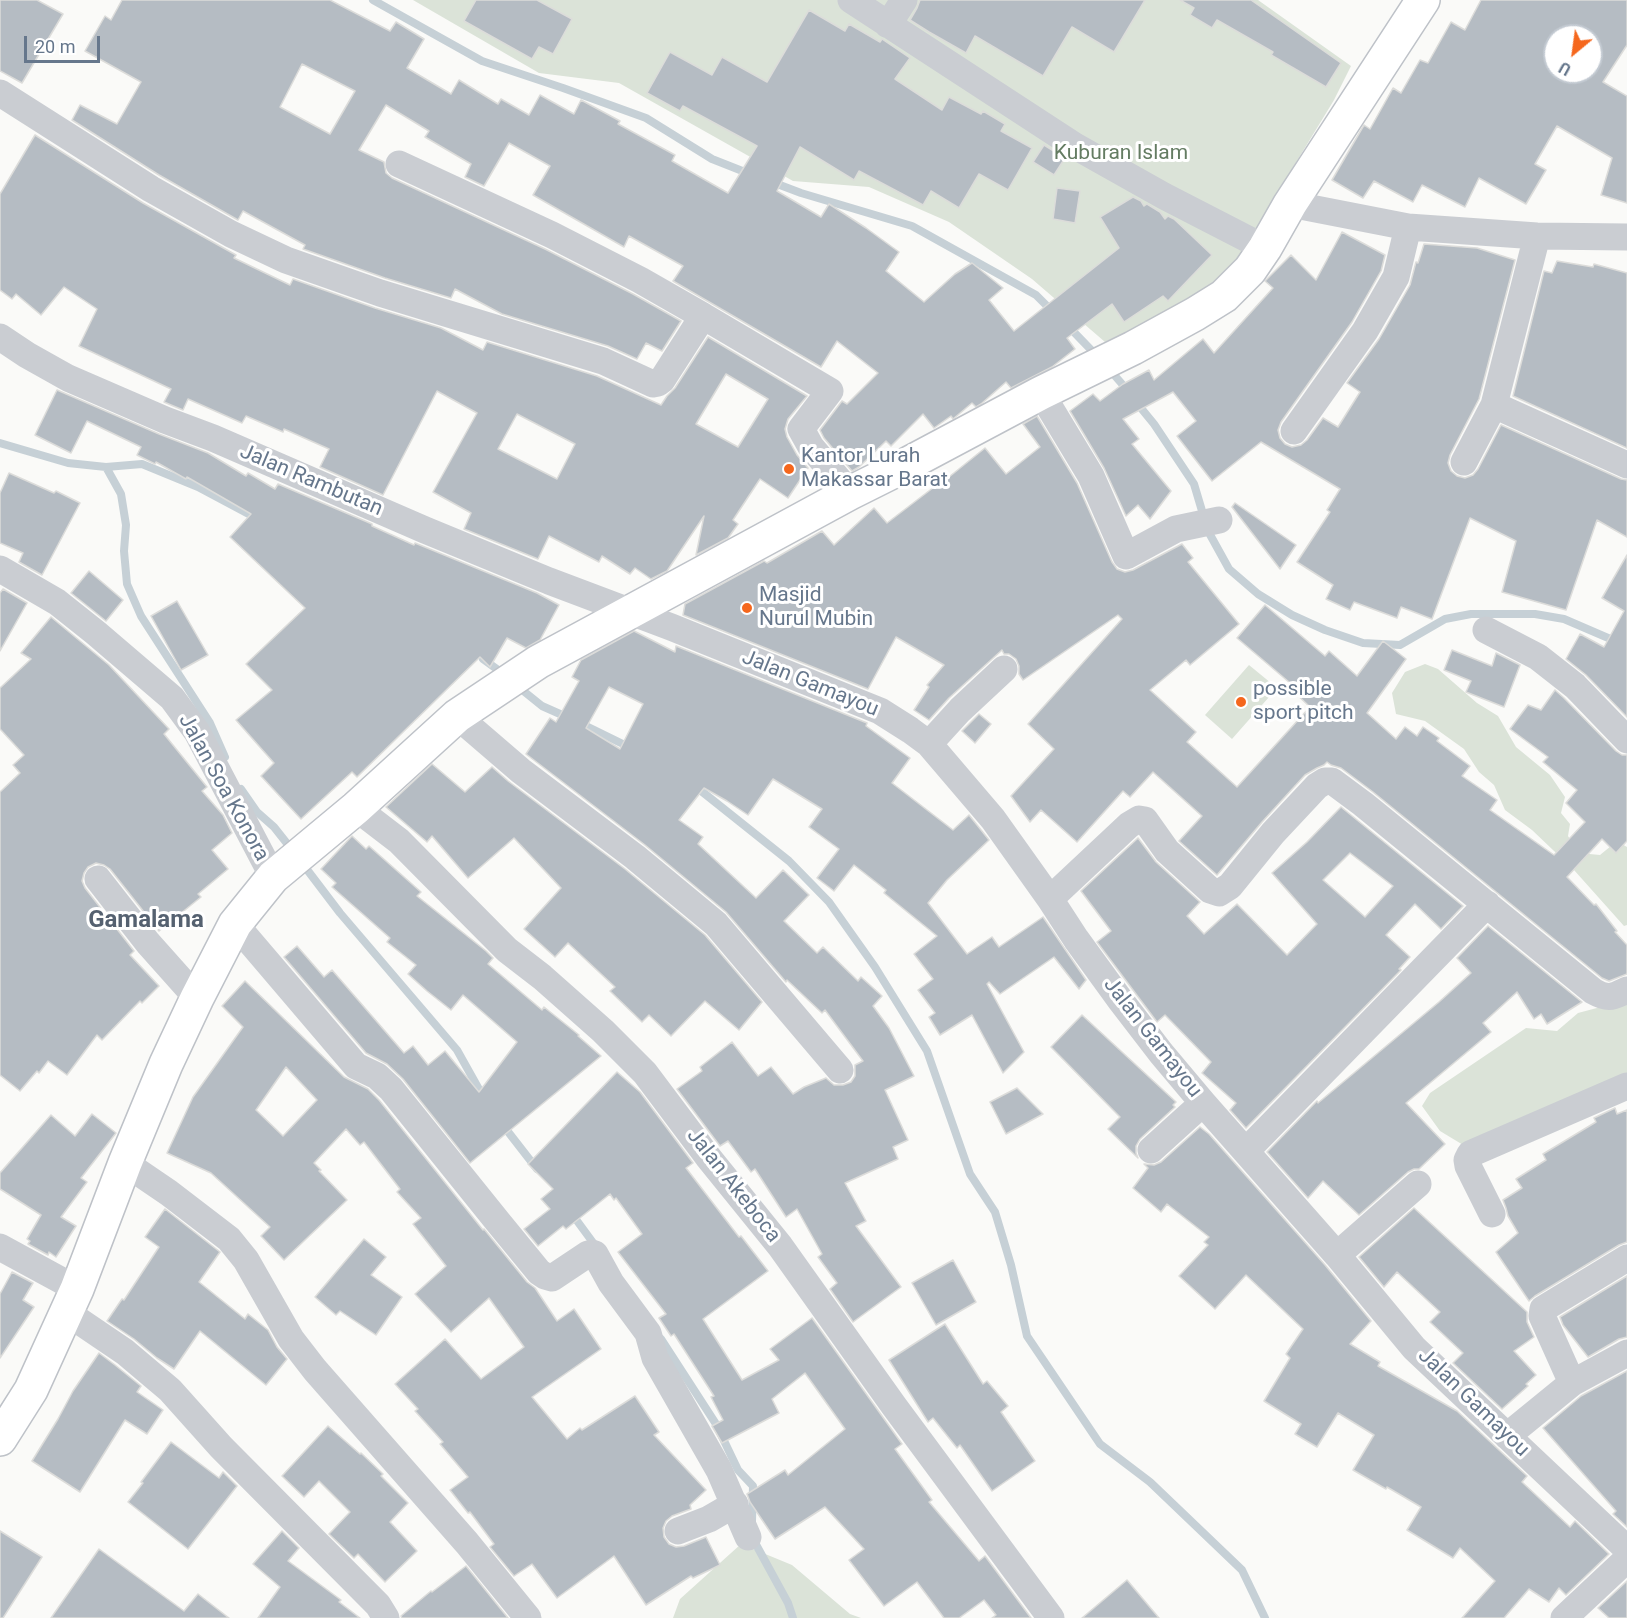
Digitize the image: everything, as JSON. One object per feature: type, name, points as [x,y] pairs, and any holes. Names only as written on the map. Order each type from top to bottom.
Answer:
[{"type":"street","points":[[851,0],[1075,147],[1265,248]]},
{"type":"street","points":[[888,25],[904,0]]},
{"type":"street","points":[[0,1439],[31,1390],[72,1300],[125,1163],[166,1064],[197,998],[235,924],[290,862],[470,709],[538,662],[850,493],[1041,393],[1133,348],[1224,296],[1250,270],[1265,248],[1290,204],[1416,3]]},
{"type":"street","points":[[0,93],[151,189],[231,234],[286,260],[380,293],[603,361],[653,384],[662,380],[703,316]]},
{"type":"street","points":[[399,164],[552,235],[640,280],[830,391],[801,429],[811,447],[850,493]]},
{"type":"street","points":[[1290,204],[1408,227],[1537,236],[1627,237]]},
{"type":"street","points":[[1294,431],[1365,331],[1396,277],[1408,227]]},
{"type":"street","points":[[1464,462],[1494,405],[1537,236]]},
{"type":"street","name":"Jalan Rambutan","points":[[0,337],[68,378],[425,530],[630,611]]},
{"type":"street","points":[[1041,393],[1090,476],[1126,556],[1176,529],[1219,520]]},
{"type":"street","points":[[1494,405],[1627,465]]},
{"type":"street","name":"Jalan Soa Konora","points":[[0,569],[57,602],[172,698],[290,862]]},
{"type":"street","name":"Jalan Gamayou","points":[[630,611],[880,711],[929,744],[1011,842],[1120,1001],[1203,1102],[1337,1255],[1414,1348],[1627,1549]]},
{"type":"street","points":[[1486,630],[1538,657],[1575,686],[1627,740]]},
{"type":"street","points":[[929,744],[960,710],[1004,669]]},
{"type":"street","points":[[470,709],[521,771],[635,857],[717,924],[840,1070]]},
{"type":"street","points":[[1050,899],[1129,825],[1139,819],[1145,820],[1167,850],[1210,890],[1219,893],[1230,886],[1273,833],[1317,786],[1325,781],[1332,782],[1363,804],[1593,991],[1605,998],[1627,990]]},
{"type":"street","name":"Jalan Akeboca","points":[[356,808],[399,842],[507,950],[542,977],[603,1031],[645,1073],[708,1157],[780,1246],[894,1406],[1051,1618]]},
{"type":"street","points":[[99,879],[148,942],[197,998]]},
{"type":"street","points":[[1246,1151],[1487,904]]},
{"type":"street","points":[[235,924],[356,1066],[376,1076],[391,1089],[540,1272],[552,1278],[588,1254],[595,1254],[611,1283],[648,1334],[655,1358],[719,1470],[748,1537]]},
{"type":"street","points":[[1492,1214],[1468,1166],[1467,1160],[1470,1154],[1627,1086]]},
{"type":"street","points":[[1151,1150],[1203,1102]]},
{"type":"street","points":[[125,1163],[229,1239],[246,1260],[291,1339],[315,1370],[467,1542],[528,1618]]},
{"type":"street","points":[[1337,1255],[1418,1184]]},
{"type":"street","points":[[0,1247],[72,1300],[125,1352],[170,1390],[221,1448],[378,1605],[386,1618]]},
{"type":"street","points":[[1572,1383],[1542,1316],[1543,1309],[1627,1258]]},
{"type":"street","points":[[1507,1436],[1572,1383],[1627,1353]]},
{"type":"street","points":[[678,1531],[709,1519],[735,1504]]},
{"type":"street","points":[[1564,1618],[1627,1559]]},
{"type":"green space","name":"Kuburan Islam","points":[[413,0],[1258,0],[1351,66],[1334,100],[1239,256],[1216,283],[1195,299],[1105,342],[1032,279],[949,222],[869,187],[793,181],[619,83],[539,73]]},
{"type":"green space","points":[[1425,664],[1438,669],[1477,703],[1498,716],[1516,747],[1550,775],[1565,797],[1561,813],[1570,824],[1568,836],[1579,853],[1600,855],[1617,841],[1627,847],[1627,925],[1624,926],[1574,870],[1532,830],[1505,810],[1494,785],[1479,772],[1464,749],[1425,721],[1396,714],[1392,693],[1405,672]]},
{"type":"green space","name":"possible sport pitch","points":[[1249,665],[1277,688],[1232,739],[1205,715]]},
{"type":"green space","points":[[1627,1000],[1627,1087],[1483,1157],[1440,1131],[1422,1106],[1430,1093],[1526,1028],[1557,1031],[1578,1013]]},
{"type":"green space","points":[[741,1544],[792,1565],[850,1614],[861,1618],[673,1618],[680,1599]]},
{"type":"building","points":[[0,0],[37,0],[63,14],[22,83],[0,71]]},
{"type":"building","points":[[122,0],[330,0],[390,31],[396,22],[424,39],[407,68],[451,94],[459,80],[498,104],[501,99],[529,115],[540,95],[574,114],[581,100],[620,121],[618,124],[675,155],[672,161],[728,193],[757,146],[683,106],[680,111],[647,93],[670,52],[712,75],[722,57],[767,82],[809,10],[845,31],[849,24],[880,42],[882,39],[910,58],[895,79],[942,110],[949,97],[981,114],[983,111],[1005,124],[1001,131],[1032,148],[1008,190],[979,174],[959,208],[931,191],[923,205],[859,171],[854,180],[800,147],[777,191],[821,217],[829,204],[899,252],[886,271],[924,302],[955,274],[972,263],[1003,288],[989,300],[1014,331],[1119,248],[1100,217],[1133,197],[1141,201],[1144,206],[1147,204],[1160,212],[1165,219],[1168,216],[1174,219],[1212,255],[1168,301],[1163,296],[1124,322],[1112,304],[1067,338],[1075,349],[1052,367],[1011,388],[1006,382],[981,404],[976,407],[972,403],[953,419],[951,416],[934,428],[923,414],[891,446],[886,441],[852,471],[820,430],[842,401],[847,404],[878,373],[837,341],[821,367],[673,281],[683,266],[629,236],[624,247],[533,195],[550,166],[509,143],[484,186],[465,177],[471,164],[425,137],[429,131],[386,105],[359,150],[384,162],[386,173],[392,178],[545,249],[681,321],[662,351],[646,343],[637,359],[608,346],[502,314],[455,289],[451,298],[385,278],[303,249],[305,245],[243,211],[238,220],[159,175],[72,120],[80,105],[117,124],[141,82],[85,51],[105,16],[111,20]],"holes":[[[302,64],[355,91],[330,134],[280,107]]]},
{"type":"building","points":[[476,0],[537,0],[572,19],[553,54],[539,47],[532,59],[464,21]]},
{"type":"building","points":[[920,0],[1145,0],[1114,52],[1072,27],[1043,76],[975,36],[966,53],[929,32],[910,20]]},
{"type":"building","points":[[1180,0],[1251,0],[1341,63],[1326,87],[1271,55],[1273,52],[1217,20],[1212,28],[1190,15],[1194,8]]},
{"type":"building","points":[[1481,0],[1627,0],[1627,45],[1603,82],[1627,96],[1627,203],[1601,195],[1612,158],[1557,126],[1535,164],[1546,170],[1526,204],[1479,178],[1465,207],[1422,185],[1413,202],[1374,181],[1363,198],[1332,180],[1364,125],[1370,129],[1393,88],[1401,93],[1420,60],[1428,63],[1451,22],[1465,30]]},
{"type":"building","points":[[35,135],[143,203],[236,255],[234,258],[290,285],[293,279],[441,328],[483,350],[487,342],[597,376],[661,405],[675,388],[708,337],[807,396],[788,419],[785,429],[797,455],[808,468],[788,498],[760,479],[733,520],[738,524],[728,538],[696,555],[704,516],[667,571],[651,579],[635,568],[630,574],[602,556],[599,562],[549,536],[538,559],[464,529],[471,513],[433,492],[477,413],[437,391],[383,495],[320,467],[329,449],[284,429],[283,432],[246,416],[242,423],[188,399],[183,410],[164,402],[171,389],[79,346],[97,309],[64,287],[41,315],[16,294],[12,299],[0,290],[0,194]],"holes":[[[726,374],[768,399],[738,447],[696,424]],[[517,414],[575,444],[557,479],[498,449]]]},
{"type":"building","points":[[1044,145],[1065,158],[1054,175],[1033,162]]},
{"type":"building","points":[[1057,188],[1080,191],[1075,223],[1053,219]]},
{"type":"building","points":[[1342,232],[1385,255],[1381,271],[1352,322],[1281,422],[1278,430],[1280,438],[1292,447],[1301,445],[1323,418],[1338,427],[1360,392],[1347,383],[1379,339],[1410,285],[1424,244],[1477,248],[1515,260],[1479,399],[1448,463],[1451,471],[1457,476],[1465,478],[1473,475],[1501,425],[1627,480],[1627,537],[1597,520],[1566,610],[1502,592],[1516,541],[1470,518],[1432,619],[1401,607],[1397,618],[1354,602],[1350,610],[1326,599],[1333,585],[1297,562],[1330,512],[1327,510],[1340,489],[1261,442],[1212,481],[1177,436],[1196,421],[1173,392],[1123,419],[1139,439],[1132,444],[1171,491],[1150,519],[1138,505],[1126,516],[1104,468],[1070,411],[1093,394],[1100,401],[1123,384],[1149,370],[1154,380],[1203,339],[1214,353],[1273,288],[1265,281],[1291,255],[1316,280]]},
{"type":"building","points":[[1557,261],[1593,267],[1594,264],[1627,273],[1627,448],[1513,396],[1544,271],[1552,273]]},
{"type":"building","points":[[57,390],[208,453],[246,476],[248,473],[275,489],[278,484],[372,524],[414,545],[415,543],[537,593],[559,605],[540,640],[526,648],[507,638],[490,667],[480,657],[357,777],[352,772],[301,819],[261,776],[274,763],[236,720],[272,690],[246,664],[305,608],[230,537],[251,514],[187,477],[186,479],[156,462],[155,464],[137,455],[141,447],[87,421],[71,453],[35,435]]},
{"type":"building","points":[[1037,416],[1077,483],[1117,569],[1125,572],[1133,570],[1182,544],[1193,558],[1188,562],[1239,624],[1190,665],[1186,660],[1150,690],[1196,732],[1187,742],[1237,787],[1310,707],[1293,691],[1296,688],[1237,638],[1265,605],[1325,656],[1329,651],[1357,676],[1383,641],[1406,659],[1367,713],[1396,739],[1405,727],[1417,736],[1423,727],[1439,738],[1437,741],[1470,766],[1462,776],[1497,800],[1490,810],[1554,855],[1585,822],[1566,803],[1577,790],[1543,762],[1548,757],[1510,729],[1528,705],[1541,710],[1555,690],[1616,751],[1627,755],[1627,841],[1616,853],[1602,839],[1567,877],[1594,905],[1596,904],[1627,945],[1627,974],[1609,981],[1602,978],[1373,792],[1341,768],[1327,762],[1305,775],[1217,875],[1179,841],[1202,816],[1153,772],[1130,797],[1123,791],[1077,842],[1041,810],[1030,822],[1011,796],[1054,749],[1028,724],[1122,619],[1118,615],[1023,680],[1019,674],[1016,659],[1009,654],[1004,654],[1002,650],[949,698],[929,720],[914,710],[929,687],[927,685],[944,665],[896,637],[868,689],[683,615],[685,604],[764,561],[767,563],[822,531],[834,545],[874,508],[887,523],[985,448],[1006,474],[1040,447],[1023,424]]},
{"type":"building","points":[[9,473],[80,503],[42,575],[19,562],[23,553],[0,543],[0,493]]},
{"type":"building","points":[[1235,503],[1296,545],[1280,569],[1232,507]]},
{"type":"building","points":[[1627,555],[1627,717],[1586,675],[1566,659],[1580,634],[1604,647],[1624,611],[1602,598]]},
{"type":"building","points":[[89,571],[123,600],[106,621],[71,593]]},
{"type":"building","points":[[3,589],[27,603],[0,651],[0,593]]},
{"type":"building","points":[[177,601],[208,655],[181,670],[151,616]]},
{"type":"building","points":[[51,617],[109,665],[169,729],[164,734],[207,787],[202,791],[223,815],[232,833],[212,850],[228,869],[198,894],[201,897],[159,931],[110,869],[96,863],[88,867],[82,881],[85,888],[134,951],[130,955],[159,986],[142,1003],[140,1001],[102,1040],[97,1035],[67,1075],[48,1061],[20,1091],[0,1075],[0,792],[20,773],[13,765],[24,755],[0,729],[0,688],[31,659],[21,653]]},
{"type":"building","points":[[634,631],[675,652],[676,646],[867,723],[866,726],[910,758],[892,783],[953,830],[969,815],[989,840],[947,880],[928,903],[967,954],[992,937],[999,947],[1043,917],[1086,980],[1079,989],[1054,957],[1000,994],[989,982],[987,984],[1024,1052],[1003,1073],[972,1015],[940,1035],[929,1017],[935,1013],[918,990],[933,979],[914,954],[937,936],[884,893],[886,890],[854,865],[834,891],[817,878],[839,849],[809,827],[822,809],[773,779],[748,815],[704,788],[679,820],[703,837],[698,844],[756,898],[783,870],[809,895],[784,921],[817,953],[823,947],[858,981],[861,977],[882,996],[873,1006],[889,1028],[914,1076],[885,1090],[908,1140],[893,1147],[898,1159],[845,1183],[866,1221],[856,1226],[901,1287],[853,1322],[830,1289],[837,1283],[818,1257],[822,1254],[797,1209],[786,1217],[755,1169],[751,1172],[728,1141],[720,1146],[677,1089],[702,1071],[700,1067],[732,1042],[758,1076],[771,1067],[793,1094],[826,1078],[834,1085],[851,1082],[855,1076],[855,1065],[863,1061],[825,1010],[822,1013],[787,980],[786,982],[726,912],[645,845],[526,754],[550,718],[556,722],[579,681],[572,677],[581,660]],"holes":[[[609,687],[643,704],[620,749],[586,728]]]},
{"type":"building","points":[[1452,650],[1492,666],[1496,653],[1520,665],[1504,707],[1466,692],[1471,681],[1444,670]]},
{"type":"building","points":[[979,714],[991,724],[975,743],[962,731]]},
{"type":"building","points":[[432,764],[465,792],[492,767],[625,869],[705,935],[762,1002],[739,1030],[705,1001],[671,1036],[649,1015],[642,1022],[610,991],[615,987],[568,943],[555,957],[524,929],[561,888],[514,838],[468,878],[432,836],[427,842],[386,807]]},
{"type":"building","points":[[1341,807],[1463,906],[1441,929],[1415,904],[1386,935],[1410,957],[1399,969],[1401,970],[1246,1128],[1230,1110],[1236,1103],[1202,1073],[1211,1062],[1165,1015],[1157,1022],[1097,942],[1111,931],[1081,891],[1138,838],[1156,862],[1200,902],[1187,916],[1204,934],[1237,904],[1287,955],[1317,924],[1272,873]],"holes":[[[1350,853],[1393,886],[1365,917],[1323,880]]]},
{"type":"building","points":[[352,836],[366,849],[369,846],[421,892],[417,896],[486,951],[493,958],[488,964],[542,1010],[544,1007],[579,1035],[601,1056],[470,1163],[403,1079],[387,1064],[366,1053],[284,957],[297,946],[324,977],[332,970],[404,1053],[413,1046],[428,1065],[445,1051],[479,1092],[517,1042],[463,995],[451,1010],[427,991],[408,974],[416,965],[387,942],[390,938],[332,887],[336,883],[321,869]]},
{"type":"building","points":[[1488,926],[1582,1002],[1547,1024],[1541,1014],[1534,1019],[1517,992],[1483,1023],[1491,1032],[1406,1103],[1445,1144],[1419,1169],[1408,1172],[1359,1215],[1323,1181],[1308,1198],[1267,1152],[1317,1101],[1318,1103],[1471,973],[1457,958]]},
{"type":"building","points":[[245,981],[344,1077],[368,1089],[379,1100],[483,1230],[527,1282],[535,1288],[557,1321],[574,1309],[601,1349],[532,1397],[567,1439],[580,1428],[582,1430],[635,1396],[659,1432],[654,1435],[706,1490],[690,1505],[691,1509],[672,1516],[666,1521],[663,1528],[664,1537],[669,1544],[676,1547],[706,1537],[720,1565],[693,1578],[691,1576],[646,1605],[614,1556],[557,1598],[532,1564],[514,1576],[490,1547],[494,1544],[450,1490],[468,1477],[440,1444],[443,1442],[415,1411],[418,1409],[395,1384],[445,1339],[481,1379],[524,1347],[489,1298],[451,1332],[415,1294],[446,1266],[413,1224],[421,1218],[397,1192],[400,1189],[364,1142],[360,1145],[346,1129],[314,1163],[347,1200],[284,1260],[261,1236],[270,1227],[211,1173],[167,1153],[193,1097],[243,1027],[222,1006]],"holes":[[[286,1067],[317,1100],[283,1136],[256,1110]]]},
{"type":"building","points":[[1082,1015],[1176,1102],[1173,1105],[1175,1107],[1140,1139],[1136,1146],[1138,1158],[1108,1129],[1120,1117],[1051,1047]]},
{"type":"building","points":[[617,1072],[640,1092],[693,1163],[686,1168],[768,1271],[703,1319],[742,1380],[779,1360],[770,1349],[812,1318],[902,1444],[895,1449],[932,1500],[929,1502],[979,1561],[985,1556],[1031,1618],[992,1618],[996,1615],[984,1600],[959,1618],[944,1618],[917,1582],[884,1606],[849,1560],[864,1549],[825,1507],[775,1539],[747,1494],[785,1470],[788,1475],[845,1429],[805,1373],[772,1399],[779,1413],[722,1443],[712,1426],[723,1420],[711,1397],[714,1396],[674,1334],[671,1336],[659,1318],[666,1314],[618,1252],[642,1234],[616,1198],[614,1200],[610,1194],[566,1229],[563,1226],[538,1246],[524,1229],[550,1209],[541,1199],[553,1189],[528,1164]]},
{"type":"building","points":[[1017,1088],[1043,1114],[1006,1134],[990,1102]]},
{"type":"building","points":[[1615,1108],[1617,1114],[1627,1110],[1627,1242],[1529,1301],[1496,1252],[1518,1233],[1508,1216],[1503,1200],[1522,1188],[1516,1179],[1546,1160],[1543,1154],[1596,1122],[1594,1118]]},
{"type":"building","points":[[92,1114],[116,1133],[81,1178],[87,1182],[61,1217],[76,1226],[56,1257],[49,1252],[48,1255],[28,1244],[30,1241],[27,1239],[41,1215],[0,1189],[0,1173],[51,1115],[75,1136]]},
{"type":"building","points":[[1200,1127],[1209,1134],[1325,1265],[1371,1321],[1350,1344],[1380,1362],[1378,1366],[1457,1411],[1527,1476],[1522,1482],[1570,1527],[1575,1521],[1609,1554],[1566,1595],[1559,1588],[1549,1602],[1529,1589],[1504,1618],[1462,1618],[1495,1581],[1460,1548],[1453,1558],[1407,1530],[1421,1507],[1353,1470],[1374,1435],[1338,1413],[1317,1447],[1295,1434],[1301,1424],[1264,1401],[1290,1358],[1286,1354],[1303,1329],[1246,1275],[1215,1309],[1179,1276],[1208,1245],[1204,1242],[1209,1237],[1167,1204],[1161,1212],[1133,1188],[1148,1168],[1144,1164],[1154,1165],[1161,1162]]},
{"type":"building","points":[[1414,1208],[1527,1312],[1527,1322],[1534,1337],[1514,1351],[1536,1375],[1526,1384],[1528,1386],[1502,1409],[1453,1363],[1463,1353],[1430,1322],[1440,1312],[1397,1272],[1384,1287],[1359,1257]]},
{"type":"building","points":[[165,1209],[220,1252],[199,1282],[245,1319],[248,1314],[268,1330],[287,1359],[266,1385],[200,1331],[174,1369],[107,1321],[122,1299],[124,1300],[159,1247],[145,1237]]},
{"type":"building","points":[[364,1239],[386,1257],[371,1275],[402,1297],[376,1335],[340,1311],[336,1315],[315,1297]]},
{"type":"building","points":[[953,1260],[976,1302],[936,1325],[912,1283]]},
{"type":"building","points":[[12,1272],[33,1283],[23,1300],[34,1307],[0,1358],[0,1294]]},
{"type":"building","points":[[1627,1276],[1627,1337],[1619,1339],[1588,1357],[1563,1325],[1560,1317]]},
{"type":"building","points":[[945,1324],[983,1384],[987,1381],[1008,1406],[1001,1412],[1035,1461],[992,1491],[960,1445],[957,1448],[933,1418],[928,1422],[889,1360]]},
{"type":"building","points":[[99,1353],[141,1386],[137,1392],[163,1410],[147,1434],[125,1420],[80,1492],[32,1461],[73,1391]]},
{"type":"building","points":[[1627,1371],[1627,1527],[1613,1514],[1616,1511],[1543,1428],[1581,1396]]},
{"type":"building","points":[[328,1426],[383,1474],[381,1476],[408,1503],[390,1522],[417,1551],[385,1582],[358,1554],[354,1558],[329,1534],[350,1512],[319,1481],[304,1497],[282,1476]]},
{"type":"building","points":[[171,1442],[219,1478],[223,1472],[237,1486],[188,1549],[128,1502]]},
{"type":"building","points":[[0,1531],[42,1557],[3,1618],[0,1618]]},
{"type":"building","points":[[282,1531],[299,1548],[288,1561],[341,1600],[339,1602],[360,1618],[258,1618],[280,1587],[253,1564]]},
{"type":"building","points":[[99,1549],[184,1611],[198,1594],[229,1618],[51,1618]]},
{"type":"building","points":[[466,1566],[508,1618],[402,1618],[401,1616],[431,1591]]},
{"type":"building","points":[[1127,1580],[1159,1618],[1082,1618]]},
{"type":"building","points":[[1627,1581],[1627,1618],[1609,1618],[1598,1608]]},
{"type":"waterway","points":[[373,0],[482,61],[646,118],[712,159],[750,174]]},
{"type":"waterway","points":[[772,182],[912,226],[1036,295],[1053,312]]},
{"type":"waterway","points":[[1068,326],[1097,356]]},
{"type":"waterway","points":[[1109,369],[1129,392]]},
{"type":"waterway","points":[[1136,402],[1154,424],[1194,484],[1208,531],[1229,569],[1258,594],[1292,615],[1325,630],[1363,643],[1400,645],[1445,619],[1471,614],[1535,614],[1564,619],[1627,646]]},
{"type":"waterway","points":[[0,443],[68,463],[106,467],[121,494],[126,525],[124,551],[127,584],[141,616],[210,723],[225,757]]},
{"type":"waterway","points":[[106,467],[142,464],[198,487],[258,519]]},
{"type":"waterway","points":[[483,659],[505,675]]},
{"type":"waterway","points":[[516,685],[542,706],[569,718]]},
{"type":"waterway","points":[[580,723],[631,748]]},
{"type":"waterway","points":[[695,786],[789,861],[829,902],[875,967],[927,1051],[970,1174],[995,1212],[1011,1265],[1027,1336],[1100,1444],[1150,1482],[1242,1570],[1265,1618]]},
{"type":"waterway","points":[[241,789],[257,812],[274,827],[293,851]]},
{"type":"waterway","points":[[302,863],[340,913],[457,1050],[485,1100]]},
{"type":"waterway","points":[[502,1124],[537,1169]]},
{"type":"waterway","points":[[572,1214],[597,1248]]},
{"type":"waterway","points":[[661,1339],[716,1424],[738,1470],[753,1486],[752,1521]]},
{"type":"waterway","points":[[753,1539],[788,1603],[793,1618]]},
{"type":"place","name":"Kantor Lurah Makassar Barat","points":[[789,469]]},
{"type":"place","name":"Masjid Nurul Mubin","points":[[747,608]]},
{"type":"place","name":"possible sport pitch","points":[[1241,702]]},
{"type":"district","name":"Gamalama","points":[[146,921]]}]
